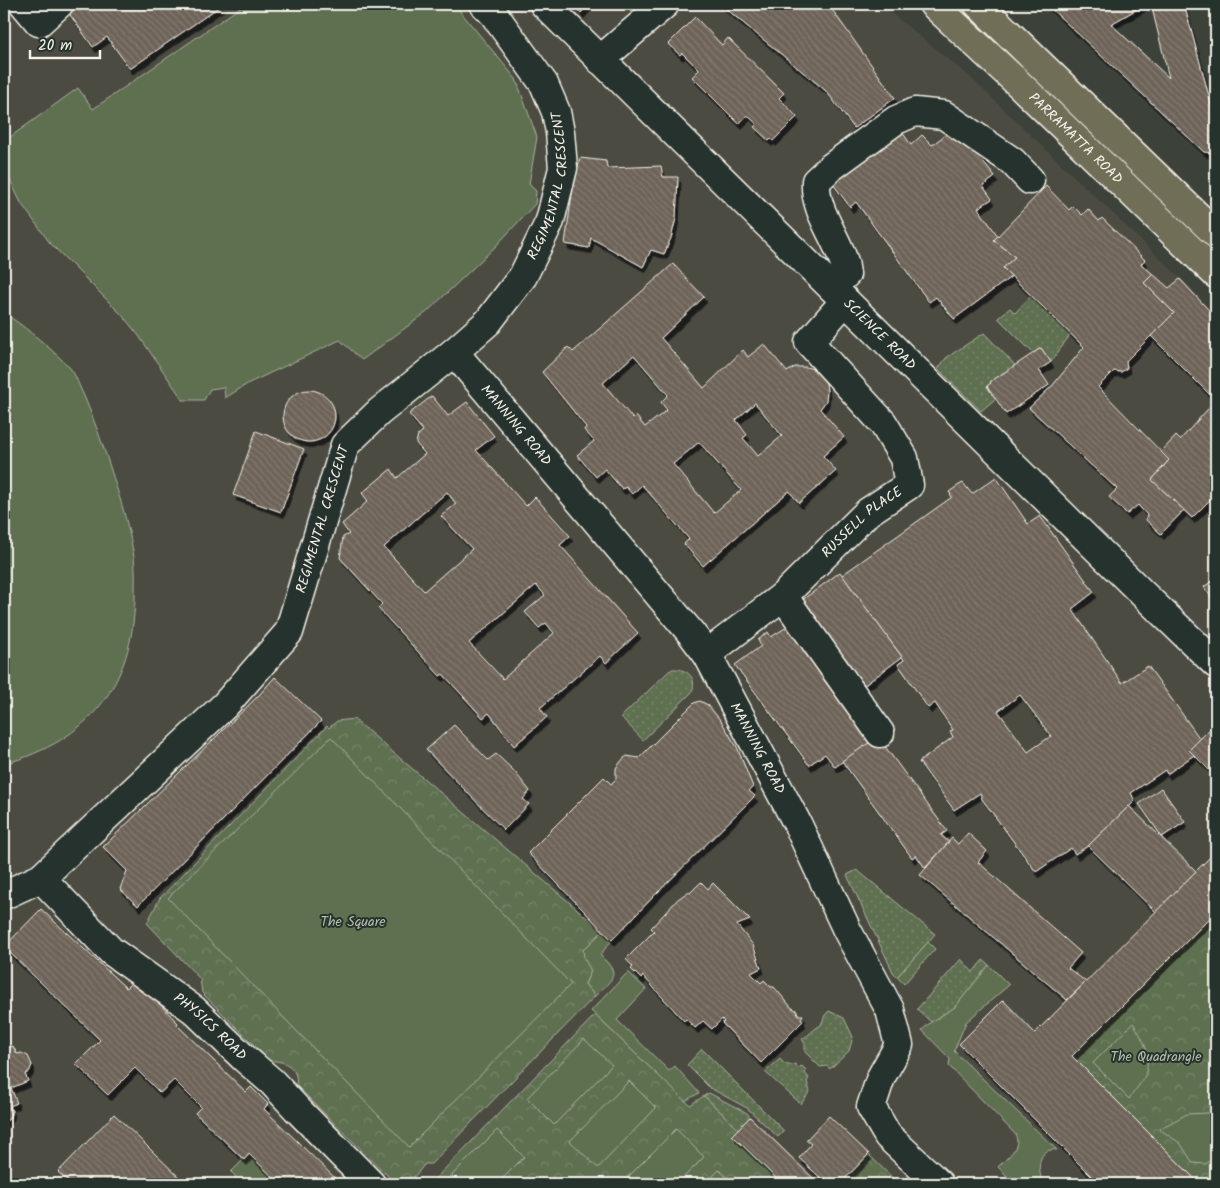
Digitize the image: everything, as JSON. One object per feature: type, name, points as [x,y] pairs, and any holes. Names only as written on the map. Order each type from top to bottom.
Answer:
[{"type":"highway","name":"PARRAMATTA ROAD","points":[[933,4],[1216,274]]},
{"type":"highway","name":"PARRAMATTA ROAD","points":[[978,4],[1216,234]]},
{"type":"lane","points":[[24,4],[40,22],[59,4]]},
{"type":"lane","name":"REGIMENTAL CRESCENT","points":[[4,895],[41,878],[225,705],[289,632],[345,445],[379,412],[488,322],[523,276],[550,221],[563,168],[560,132],[556,112],[544,84],[484,4]]},
{"type":"lane","name":"SCIENCE ROAD","points":[[544,4],[1216,664]]},
{"type":"lane","points":[[600,60],[665,4]]},
{"type":"lane","points":[[838,294],[846,274],[843,259],[815,193],[816,181],[830,168],[896,120],[915,112],[944,115],[1012,160],[1030,180]]},
{"type":"lane","name":"RUSSELL PLACE","points":[[707,654],[783,596],[868,512],[909,485],[904,458],[883,424],[809,342],[838,294]]},
{"type":"lane","name":"MANNING ROAD","points":[[454,352],[707,654],[797,823],[847,930],[890,1010],[899,1045],[881,1077],[871,1107],[888,1136],[939,1184]]},
{"type":"lane","points":[[783,596],[880,733]]},
{"type":"lane","name":"PHYSICS ROAD","points":[[41,878],[111,951],[194,1010],[272,1082],[371,1184]]},
{"type":"shaded area","points":[[4,4],[880,4],[970,77],[1191,288],[1216,316],[1216,1184],[4,1184]]},
{"type":"green space","points":[[245,4],[454,4],[516,79],[537,137],[529,184],[536,191],[535,204],[494,248],[427,312],[362,360],[340,340],[249,383],[225,398],[224,387],[210,389],[204,400],[183,400],[139,336],[122,315],[50,243],[21,203],[11,182],[6,164],[6,140],[78,88],[93,109]]},
{"type":"green space","points":[[1030,297],[1070,335],[1051,362],[1041,348],[1033,353],[998,318],[1010,308],[1015,313]]},
{"type":"green space","points":[[4,313],[26,328],[72,370],[95,422],[129,530],[135,562],[135,597],[132,629],[126,657],[115,683],[101,705],[82,724],[60,740],[34,754],[4,764]]},
{"type":"green space","points":[[984,333],[1015,365],[987,386],[995,399],[981,411],[938,369],[946,358]]},
{"type":"green space","points":[[673,669],[687,672],[693,679],[694,683],[691,693],[643,740],[621,717]]},
{"type":"green space","name":"The Square","points":[[354,719],[603,931],[583,950],[591,971],[585,984],[595,996],[431,1164],[425,1164],[414,1177],[392,1180],[296,1085],[295,1074],[290,1066],[281,1062],[270,1061],[202,993],[200,979],[147,923],[160,898],[327,726],[329,728],[337,721]]},
{"type":"green space","name":"The Square","points":[[331,737],[571,984],[409,1147],[168,898]]},
{"type":"green space","points":[[857,870],[935,934],[897,977],[847,875]]},
{"type":"green space","name":"The Quadrangle","points":[[1216,913],[1216,1178],[1210,1184],[1200,1184],[1072,1056]]},
{"type":"green space","points":[[603,931],[612,940],[600,955],[613,972],[610,981],[595,996],[585,984],[591,971],[584,958],[583,950]]},
{"type":"green space","points":[[928,942],[935,949],[904,984],[897,977]]},
{"type":"green space","points":[[961,959],[973,972],[983,960],[989,965],[955,1007],[931,1022],[917,1009]]},
{"type":"green space","points":[[989,965],[1009,985],[966,1022],[954,1051],[1057,1150],[1045,1152],[1040,1161],[1040,1173],[1044,1184],[1015,1184],[998,1167],[1015,1148],[1017,1139],[1015,1134],[949,1066],[950,1059],[922,1030],[955,1007]]},
{"type":"green space","points":[[628,972],[646,989],[617,1020],[669,1071],[675,1066],[699,1093],[685,1101],[591,1011]]},
{"type":"green space","points":[[829,1011],[844,1018],[853,1037],[849,1051],[830,1069],[827,1066],[820,1067],[805,1052],[805,1044],[802,1039],[821,1025]]},
{"type":"green space","points":[[595,1015],[690,1105],[704,1096],[738,1129],[733,1136],[780,1182],[778,1184],[430,1184]]},
{"type":"green space","points":[[1133,1023],[1147,1052],[1147,1065],[1143,1079],[1129,1099],[1093,1063]]},
{"type":"green space","points":[[584,1039],[612,1065],[554,1125],[527,1098]]},
{"type":"green space","points":[[702,1049],[784,1131],[778,1137],[747,1108],[710,1088],[687,1065]]},
{"type":"green space","points":[[780,1059],[786,1064],[795,1064],[798,1068],[802,1066],[807,1071],[805,1073],[809,1078],[807,1082],[810,1091],[801,1104],[765,1072]]},
{"type":"green space","points":[[629,1081],[656,1108],[598,1168],[570,1141]]},
{"type":"green space","points":[[709,1093],[747,1113],[750,1117],[738,1129],[704,1096]]},
{"type":"green space","points":[[1208,1113],[1216,1117],[1216,1154],[1206,1164],[1193,1163],[1180,1143],[1159,1129],[1187,1114]]},
{"type":"green space","points":[[676,1129],[704,1157],[677,1184],[621,1184]]},
{"type":"green space","points":[[497,1130],[524,1157],[497,1184],[443,1184]]},
{"type":"green space","points":[[249,1154],[278,1182],[277,1184],[234,1184],[232,1182],[236,1177],[231,1172]]},
{"type":"green space","points":[[868,1154],[899,1184],[839,1184]]},
{"type":"green space","points":[[719,1170],[734,1184],[705,1184]]},
{"type":"building","points":[[81,4],[223,4],[130,69],[107,37],[93,47],[68,12]]},
{"type":"building","points":[[571,4],[589,4],[581,13]]},
{"type":"building","points":[[720,4],[828,4],[895,98],[854,128],[826,91]]},
{"type":"building","points":[[1046,4],[1146,4],[1111,24],[1169,78],[1151,4],[1184,4],[1216,122],[1216,151],[1212,153],[1204,152]]},
{"type":"building","points":[[695,17],[722,45],[728,38],[784,93],[779,98],[797,117],[773,141],[771,139],[769,141],[754,127],[757,124],[747,115],[739,124],[692,77],[699,70],[682,53],[680,55],[668,44]]},
{"type":"building","points":[[898,126],[911,145],[922,135],[932,145],[957,126],[988,157],[983,162],[995,177],[983,186],[992,199],[978,208],[998,236],[994,240],[1015,257],[1003,268],[1012,276],[954,319],[936,297],[929,302],[856,202],[850,207],[828,177]]},
{"type":"building","points":[[580,158],[606,161],[607,168],[661,166],[663,177],[678,177],[676,218],[671,238],[664,254],[651,250],[643,267],[591,238],[589,248],[565,244],[573,187]]},
{"type":"building","points":[[1046,186],[1069,210],[1073,206],[1082,215],[1088,209],[1099,221],[1102,218],[1145,260],[1141,264],[1153,274],[1144,283],[1174,313],[1126,361],[1127,368],[1121,372],[1114,371],[1098,387],[1169,460],[1152,480],[1184,510],[1161,534],[1146,520],[1147,515],[1138,505],[1127,514],[1109,497],[1117,489],[1029,408],[1053,385],[1084,347],[1003,268],[1015,257],[994,240]]},
{"type":"building","points":[[673,264],[704,297],[661,338],[704,388],[743,350],[748,357],[764,344],[787,372],[795,367],[806,367],[813,369],[821,375],[826,383],[827,391],[826,401],[820,409],[844,437],[823,456],[836,471],[799,503],[789,491],[703,566],[684,544],[689,539],[642,485],[632,494],[626,487],[622,489],[605,469],[596,477],[577,455],[594,441],[584,430],[586,427],[542,372],[568,347],[573,352]],"holes":[[[634,355],[668,395],[661,402],[667,410],[645,427],[636,416],[633,419],[603,383]],[[755,403],[782,436],[758,456],[743,438],[747,435],[736,420]],[[699,442],[741,490],[714,513],[673,464]]]},
{"type":"building","points":[[1153,274],[1169,288],[1180,279],[1216,318],[1216,353],[1213,356],[1216,359],[1216,401],[1151,336],[1174,313],[1144,283]]},
{"type":"building","points":[[1041,348],[1051,362],[1039,370],[1049,385],[1006,414],[987,386],[990,382]]},
{"type":"building","points":[[309,390],[319,392],[327,398],[333,406],[335,416],[333,426],[327,434],[319,440],[309,442],[299,440],[291,434],[285,426],[283,416],[285,406],[291,398],[299,392]]},
{"type":"building","points":[[432,396],[448,416],[467,402],[494,436],[476,450],[526,506],[535,497],[570,536],[560,545],[638,633],[606,663],[600,656],[540,708],[547,717],[514,746],[489,713],[483,718],[443,674],[440,676],[378,608],[382,604],[340,558],[343,537],[349,534],[342,524],[368,501],[362,493],[391,469],[397,478],[425,454],[416,443],[418,435],[423,431],[409,414]],"holes":[[[447,492],[456,504],[441,516],[472,549],[424,591],[384,547]],[[536,585],[545,595],[525,612],[539,628],[546,623],[554,633],[503,679],[469,643]]]},
{"type":"building","points":[[1216,400],[1216,494],[1192,518],[1152,480],[1169,460],[1161,452],[1176,436],[1180,440]]},
{"type":"building","points":[[256,431],[304,449],[281,512],[233,495]]},
{"type":"building","points":[[996,477],[1028,524],[1040,516],[1094,592],[1072,609],[1122,683],[1148,666],[1200,739],[1189,750],[1194,755],[1167,774],[1165,770],[1131,793],[1135,801],[1088,846],[1075,854],[1071,848],[1036,872],[982,799],[980,793],[954,810],[919,762],[953,737],[950,731],[953,730],[935,703],[928,708],[898,664],[904,660],[842,575],[952,497],[949,492],[959,485],[963,483],[972,494]],"holes":[[[1020,695],[1051,736],[1028,752],[998,711]]]},
{"type":"building","points":[[840,572],[902,657],[862,687],[801,601]]},
{"type":"building","points":[[1216,578],[1216,604],[1204,587]]},
{"type":"building","points":[[790,625],[875,739],[835,767],[825,754],[809,765],[735,665],[761,646],[758,640],[768,632],[771,637]]},
{"type":"building","points":[[275,677],[321,721],[138,906],[120,889],[127,871],[103,847],[259,695]]},
{"type":"building","points":[[700,701],[708,705],[721,721],[737,747],[753,787],[749,791],[755,796],[612,940],[528,853],[604,777],[611,784],[616,779],[616,768],[623,759],[627,756],[639,758],[694,703]]},
{"type":"building","points":[[1216,723],[1216,777],[1189,750]]},
{"type":"building","points":[[454,725],[488,760],[496,754],[513,770],[530,791],[523,799],[529,804],[504,830],[426,750]]},
{"type":"building","points":[[878,737],[947,831],[941,835],[949,842],[925,868],[916,855],[912,858],[842,761]]},
{"type":"building","points":[[1161,788],[1185,822],[1162,837],[1139,804]]},
{"type":"building","points":[[1129,806],[1196,871],[1156,912],[1088,846]]},
{"type":"building","points":[[968,833],[987,851],[978,862],[1081,953],[1068,968],[1086,982],[1067,1000],[920,875],[952,838],[958,844]]},
{"type":"building","points":[[1216,851],[1216,912],[1072,1056],[1200,1184],[1099,1184],[959,1044],[1003,1000],[1035,1033]]},
{"type":"building","points":[[701,882],[708,889],[713,883],[750,920],[737,925],[753,945],[761,968],[751,973],[761,983],[764,980],[771,987],[774,987],[799,1015],[803,1015],[801,1018],[803,1021],[761,1063],[722,1023],[724,1022],[722,1019],[712,1029],[703,1021],[695,1028],[686,1019],[684,1021],[643,976],[641,979],[631,969],[633,967],[626,959],[654,931],[651,928],[678,899],[688,892],[690,893]]},
{"type":"building","points":[[41,909],[126,988],[131,983],[144,994],[147,991],[178,1023],[177,1025],[246,1092],[251,1087],[268,1104],[264,1109],[341,1184],[277,1184],[278,1182],[249,1154],[244,1160],[195,1113],[201,1107],[174,1080],[160,1093],[135,1068],[108,1095],[76,1064],[100,1040],[4,947]]},
{"type":"building","points":[[13,1046],[17,1054],[21,1053],[28,1056],[32,1065],[29,1072],[25,1074],[28,1081],[11,1088],[17,1103],[10,1106],[12,1111],[9,1119],[4,1122],[4,1050]]},
{"type":"building","points":[[114,1114],[186,1184],[71,1184],[58,1172]]},
{"type":"building","points":[[829,1116],[869,1154],[840,1184],[827,1184],[799,1158],[811,1144],[806,1140]]},
{"type":"building","points":[[750,1117],[816,1181],[812,1184],[778,1184],[780,1182],[732,1135]]}]
